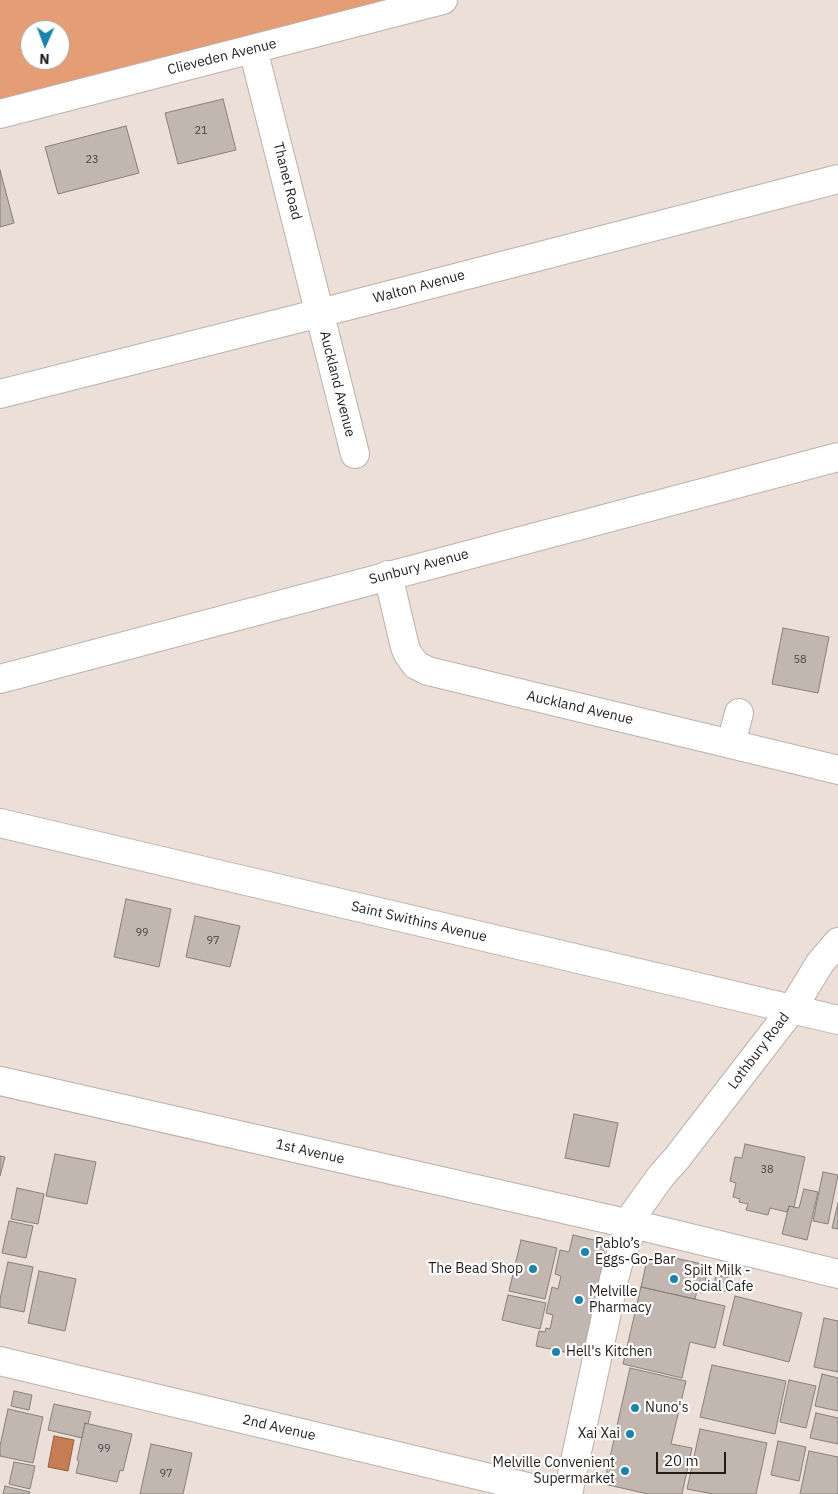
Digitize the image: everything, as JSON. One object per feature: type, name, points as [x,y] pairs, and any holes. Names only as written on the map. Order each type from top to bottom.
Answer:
[{"type":"street","name":"Clieveden Avenue","points":[[0,114],[443,0]]},
{"type":"street","name":"Thanet Road","points":[[253,49],[320,313]]},
{"type":"street","name":"Walton Avenue","points":[[0,394],[838,179]]},
{"type":"street","name":"Auckland Avenue","points":[[320,313],[355,454]]},
{"type":"street","name":"Sunbury Avenue","points":[[0,679],[838,457]]},
{"type":"street","name":"Auckland Avenue","points":[[388,575],[405,647],[416,665],[428,671],[838,770]]},
{"type":"street","points":[[731,744],[739,713]]},
{"type":"street","name":"Saint Swithins Avenue","points":[[0,823],[838,1020]]},
{"type":"street","name":"Lothbury Road","points":[[568,1494],[614,1280],[622,1250],[634,1225],[671,1178],[677,1158],[792,1009],[820,964],[838,942]]},
{"type":"street","name":"1st Avenue","points":[[0,1081],[634,1225],[838,1274]]},
{"type":"street","name":"2nd Avenue","points":[[0,1361],[557,1494]]},
{"type":"shaded area","points":[[0,0],[444,0],[0,116]]},
{"type":"shaded area","points":[[54,1436],[74,1440],[68,1471],[48,1467]]},
{"type":"building","points":[[223,99],[236,150],[178,164],[165,113]]},
{"type":"building","points":[[126,126],[139,173],[58,194],[45,147]]},
{"type":"building","points":[[0,170],[14,223],[0,227]]},
{"type":"building","points":[[783,628],[829,637],[818,693],[772,684]]},
{"type":"building","points":[[126,899],[171,909],[159,967],[114,957]]},
{"type":"building","points":[[195,916],[240,926],[230,967],[186,957]]},
{"type":"building","points":[[574,1114],[618,1123],[609,1167],[565,1158]]},
{"type":"building","points":[[745,1144],[805,1157],[794,1207],[789,1206],[787,1212],[770,1208],[768,1215],[746,1210],[748,1204],[739,1202],[740,1199],[733,1197],[736,1183],[730,1181],[735,1157],[742,1158]]},
{"type":"building","points":[[55,1154],[96,1162],[87,1204],[46,1196]]},
{"type":"building","points":[[0,1156],[5,1157],[0,1176]]},
{"type":"building","points":[[823,1172],[838,1175],[828,1224],[813,1221]]},
{"type":"building","points":[[17,1188],[44,1194],[38,1224],[11,1219]]},
{"type":"building","points":[[804,1189],[818,1192],[807,1240],[782,1234],[789,1206],[799,1208]]},
{"type":"building","points":[[838,1203],[838,1229],[832,1228]]},
{"type":"building","points":[[9,1221],[33,1226],[26,1258],[2,1253]]},
{"type":"building","points":[[573,1235],[598,1241],[605,1253],[583,1356],[536,1346],[539,1331],[545,1332],[546,1328],[550,1329],[553,1315],[546,1313],[552,1287],[558,1289],[561,1276],[555,1274],[560,1250],[569,1252]]},
{"type":"building","name":"The Bead Shop","points":[[521,1240],[557,1248],[545,1299],[509,1291]]},
{"type":"building","name":"Spilt Milk - Social Cafe","points":[[657,1254],[702,1264],[701,1271],[707,1272],[703,1293],[697,1291],[695,1299],[641,1287],[647,1260]]},
{"type":"building","points":[[8,1262],[33,1267],[24,1312],[0,1307]]},
{"type":"building","points":[[39,1271],[76,1279],[65,1331],[28,1323]]},
{"type":"building","points":[[716,1275],[731,1278],[728,1292],[713,1289]]},
{"type":"building","points":[[641,1287],[725,1306],[715,1348],[690,1342],[682,1378],[623,1364]]},
{"type":"building","points":[[508,1295],[546,1303],[540,1329],[502,1320]]},
{"type":"building","points":[[735,1296],[802,1313],[789,1362],[723,1345]]},
{"type":"building","points":[[824,1318],[838,1321],[838,1372],[814,1367]]},
{"type":"building","points":[[712,1365],[786,1381],[775,1434],[700,1417]]},
{"type":"building","points":[[630,1368],[686,1381],[671,1444],[692,1448],[682,1494],[648,1494],[604,1484]]},
{"type":"building","points":[[822,1374],[838,1378],[838,1411],[815,1406]]},
{"type":"building","points":[[789,1380],[816,1386],[806,1428],[780,1422]]},
{"type":"building","points":[[14,1391],[32,1395],[29,1410],[11,1406]]},
{"type":"building","points":[[54,1404],[91,1412],[88,1424],[85,1423],[82,1438],[48,1430]]},
{"type":"building","points":[[8,1409],[43,1417],[33,1463],[0,1456],[0,1446]]},
{"type":"building","points":[[816,1413],[838,1418],[838,1444],[810,1438]]},
{"type":"building","points":[[85,1423],[132,1434],[123,1471],[120,1470],[117,1482],[76,1473]]},
{"type":"building","points":[[700,1429],[767,1443],[756,1494],[713,1494],[687,1489]]},
{"type":"building","points":[[778,1441],[806,1447],[799,1481],[771,1475]]},
{"type":"building","points":[[151,1444],[192,1453],[183,1494],[140,1494]]},
{"type":"building","points":[[809,1451],[838,1457],[838,1494],[800,1494]]},
{"type":"building","points":[[14,1462],[35,1466],[30,1489],[9,1484]]},
{"type":"building","points":[[5,1486],[30,1492],[29,1494],[3,1494]]},
{"type":"place","name":"Pablo’s Eggs-Go-Bar","points":[[585,1252]]},
{"type":"place","name":"The Bead Shop","points":[[533,1269]]},
{"type":"place","name":"Spilt Milk - Social Cafe","points":[[674,1279]]},
{"type":"place","name":"Melville Pharmacy","points":[[579,1300]]},
{"type":"place","name":"Hell's Kitchen","points":[[556,1352]]},
{"type":"place","name":"Nuno's","points":[[635,1408]]},
{"type":"place","name":"Xai Xai","points":[[630,1434]]},
{"type":"place","name":"Melville Convenient Supermarket","points":[[625,1471]]}]
